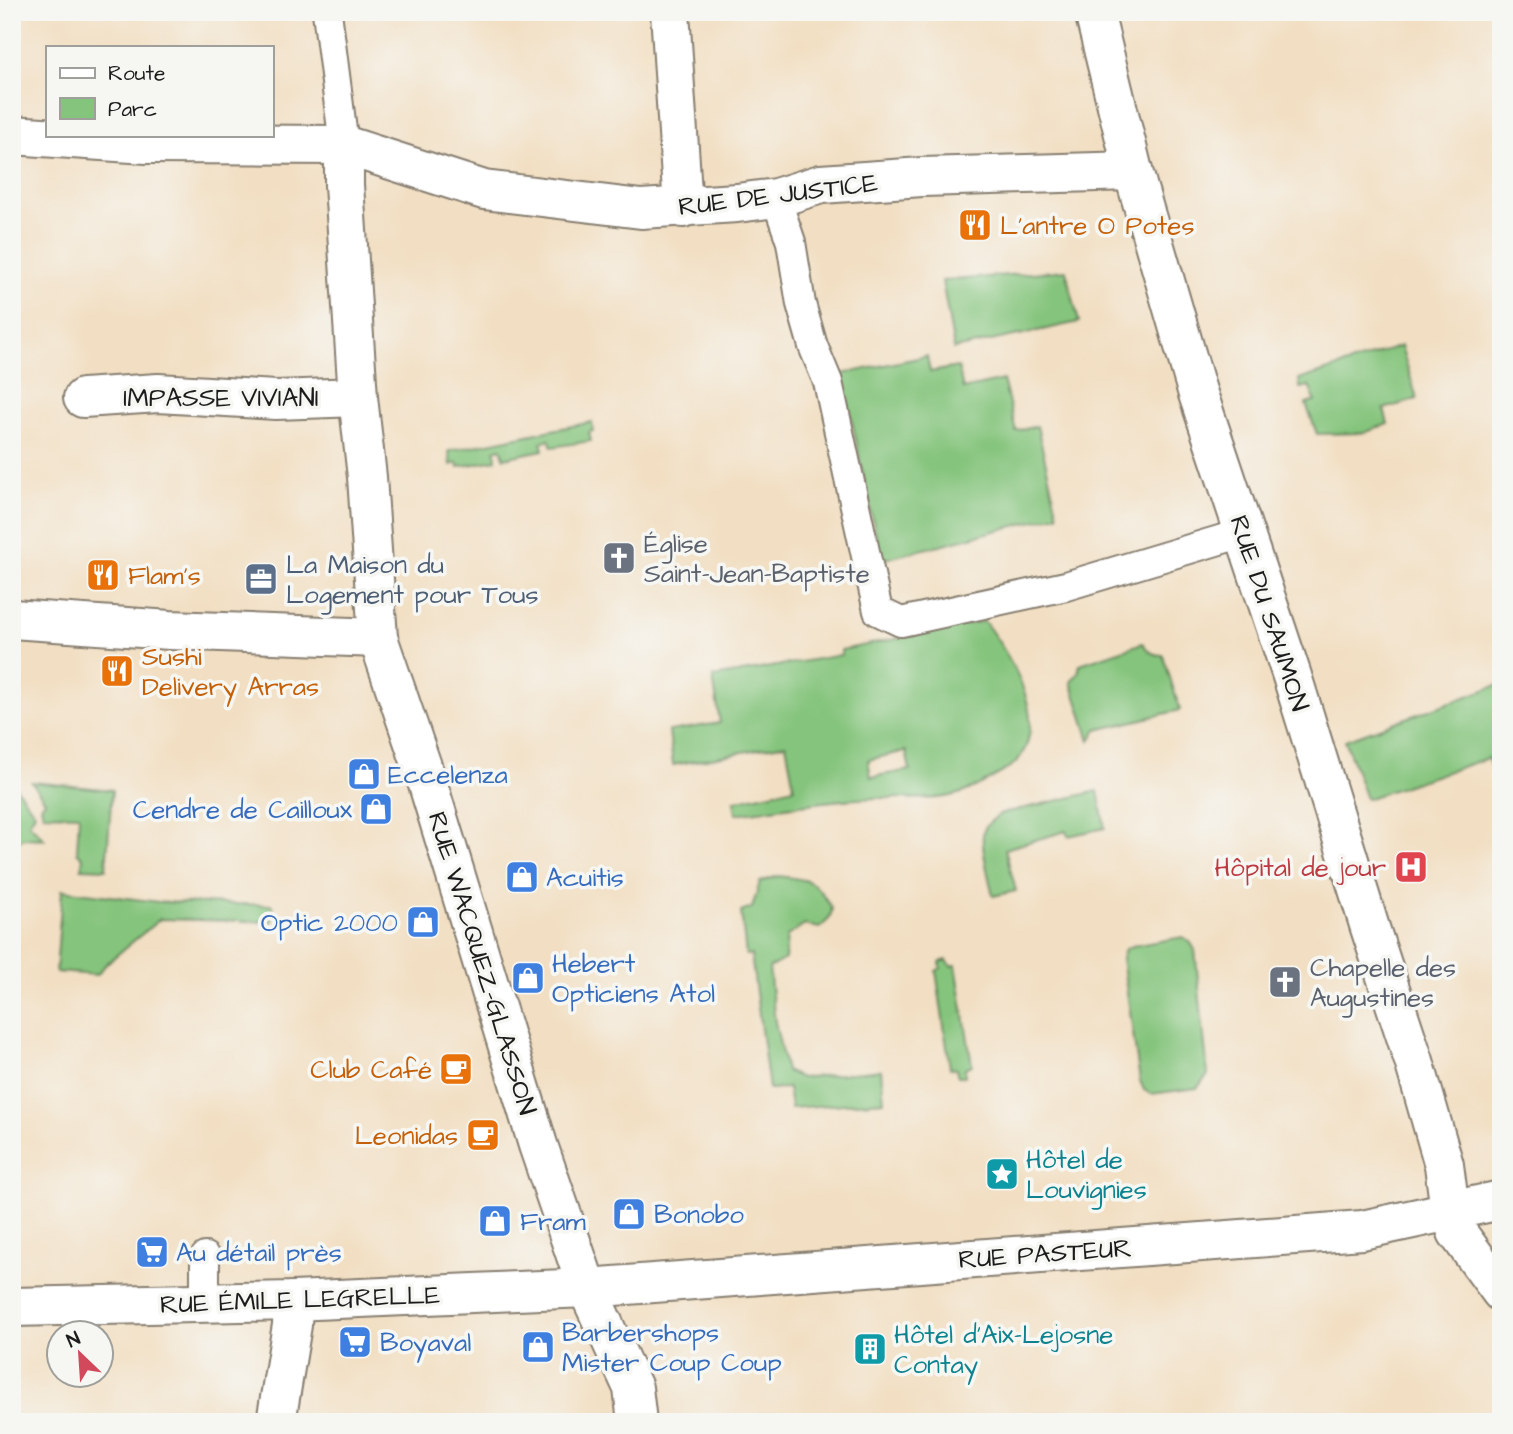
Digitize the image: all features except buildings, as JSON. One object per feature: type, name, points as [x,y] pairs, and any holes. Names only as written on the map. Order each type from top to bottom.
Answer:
[{"type":"street","points":[[670,12],[683,208]]},
{"type":"street","name":"RUE DU SAUMON","points":[[1094,12],[1133,171],[1193,378],[1292,676],[1414,1061],[1444,1165],[1450,1211],[1461,1240],[1501,1292]]},
{"type":"street","name":"RUE DE JUSTICE","points":[[12,135],[147,144],[345,145],[484,190],[641,209],[683,208],[776,198],[821,184],[922,177],[1133,171]]},
{"type":"street","name":"RUE WACQUEZ-GLASSON","points":[[345,145],[344,185],[358,397],[378,638],[426,778],[538,1144],[587,1288],[633,1388],[636,1422]]},
{"type":"street","name":"IMPASSE VIVIANI","points":[[83,398],[158,393],[276,400],[358,397]]},
{"type":"street","points":[[12,619],[170,630],[378,638]]},
{"type":"street","name":"RUE PASTEUR","points":[[587,1288],[1362,1230],[1501,1200]]},
{"type":"street","name":"RUE ÉMILE LEGRELLE","points":[[12,1307],[293,1301],[587,1288]]},
{"type":"street","points":[[276,1422],[292,1325],[293,1301]]},
{"type":"lane","points":[[327,12],[345,145]]},
{"type":"lane","points":[[776,198],[791,242],[800,304],[828,382],[878,611],[901,622],[1066,586],[1243,533]]},
{"type":"lane","points":[[205,1257],[205,1302]]},
{"type":"green space","points":[[1066,270],[1079,322],[954,349],[942,281]]},
{"type":"green space","points":[[1401,346],[1417,399],[1384,409],[1388,424],[1364,433],[1317,434],[1306,404],[1315,401],[1309,386],[1300,388],[1299,380]]},
{"type":"green space","points":[[927,356],[930,372],[958,367],[963,389],[1003,380],[1016,431],[1037,426],[1058,515],[881,560],[842,374]]},
{"type":"green space","points":[[592,422],[593,431],[589,432],[591,441],[552,447],[549,439],[541,442],[543,450],[504,458],[501,448],[495,450],[496,460],[458,467],[457,463],[451,465],[449,451]]},
{"type":"green space","points":[[984,621],[1014,667],[1028,704],[1028,740],[1021,756],[1010,767],[987,781],[965,792],[948,796],[928,799],[843,800],[736,814],[734,801],[794,788],[786,744],[673,765],[669,731],[720,723],[713,677],[841,655],[841,650]],"holes":[[[906,751],[910,770],[871,777],[868,760]]]},
{"type":"green space","points":[[1143,643],[1151,652],[1163,655],[1180,710],[1097,730],[1090,740],[1071,682],[1078,673],[1080,664]]},
{"type":"green space","points":[[1501,684],[1501,775],[1494,777],[1488,758],[1366,799],[1345,740]]},
{"type":"green space","points":[[12,778],[35,813],[29,823],[44,839],[23,838],[12,848]]},
{"type":"green space","points":[[32,782],[112,790],[106,869],[81,868],[83,858],[77,852],[79,815],[43,814],[41,806],[45,801]]},
{"type":"green space","points":[[1098,791],[1105,828],[1068,836],[1066,831],[1005,849],[1016,891],[993,896],[983,843],[984,830],[989,823],[1000,814]]},
{"type":"green space","points":[[778,876],[805,880],[816,886],[832,909],[830,918],[820,928],[805,925],[787,936],[785,959],[769,968],[775,1022],[786,1071],[801,1078],[881,1070],[884,1101],[791,1108],[788,1088],[769,1089],[751,955],[746,955],[741,912],[752,908],[760,882]]},
{"type":"green space","points":[[62,890],[159,902],[273,905],[272,922],[160,919],[106,964],[97,975],[56,972]]},
{"type":"green space","points":[[1183,937],[1195,950],[1208,1075],[1197,1088],[1151,1094],[1144,1090],[1140,1081],[1122,958],[1125,949],[1132,946]]},
{"type":"green space","points":[[947,960],[951,966],[956,965],[972,1065],[965,1068],[965,1076],[958,1076],[956,1069],[950,1068],[936,971],[941,968],[940,962]]},
{"type":"place","name":"L'antre O Potes","points":[[975,225]]},
{"type":"place","name":"Église Saint-Jean-Baptiste","points":[[619,558]]},
{"type":"place","name":"Flam's","points":[[103,575]]},
{"type":"place","name":"La Maison du Logement pour Tous","points":[[261,579]]},
{"type":"place","name":"Sushi Delivery Arras","points":[[117,671]]},
{"type":"place","name":"Eccelenza","points":[[364,774]]},
{"type":"place","name":"Cendre de Cailloux","points":[[376,809]]},
{"type":"place","name":"Hôpital de jour","points":[[1411,867]]},
{"type":"place","name":"Acuitis","points":[[522,877]]},
{"type":"place","name":"Optic 2000","points":[[423,922]]},
{"type":"place","name":"Hebert Opticiens Atol","points":[[528,978]]},
{"type":"place","name":"Chapelle des Augustines","points":[[1285,982]]},
{"type":"place","name":"Club Café","points":[[456,1069]]},
{"type":"place","name":"Leonidas","points":[[483,1135]]},
{"type":"place","name":"Hôtel de Louvignies","points":[[1002,1174]]},
{"type":"place","name":"Bonobo","points":[[629,1214]]},
{"type":"place","name":"Fram","points":[[495,1221]]},
{"type":"place","name":"Au détail près","points":[[152,1252]]},
{"type":"place","name":"Boyaval","points":[[355,1342]]},
{"type":"place","name":"Barbershops Mister Coup Coup","points":[[538,1347]]},
{"type":"place","name":"Hôtel d'Aix-Lejosne Contay","points":[[870,1349]]}]
